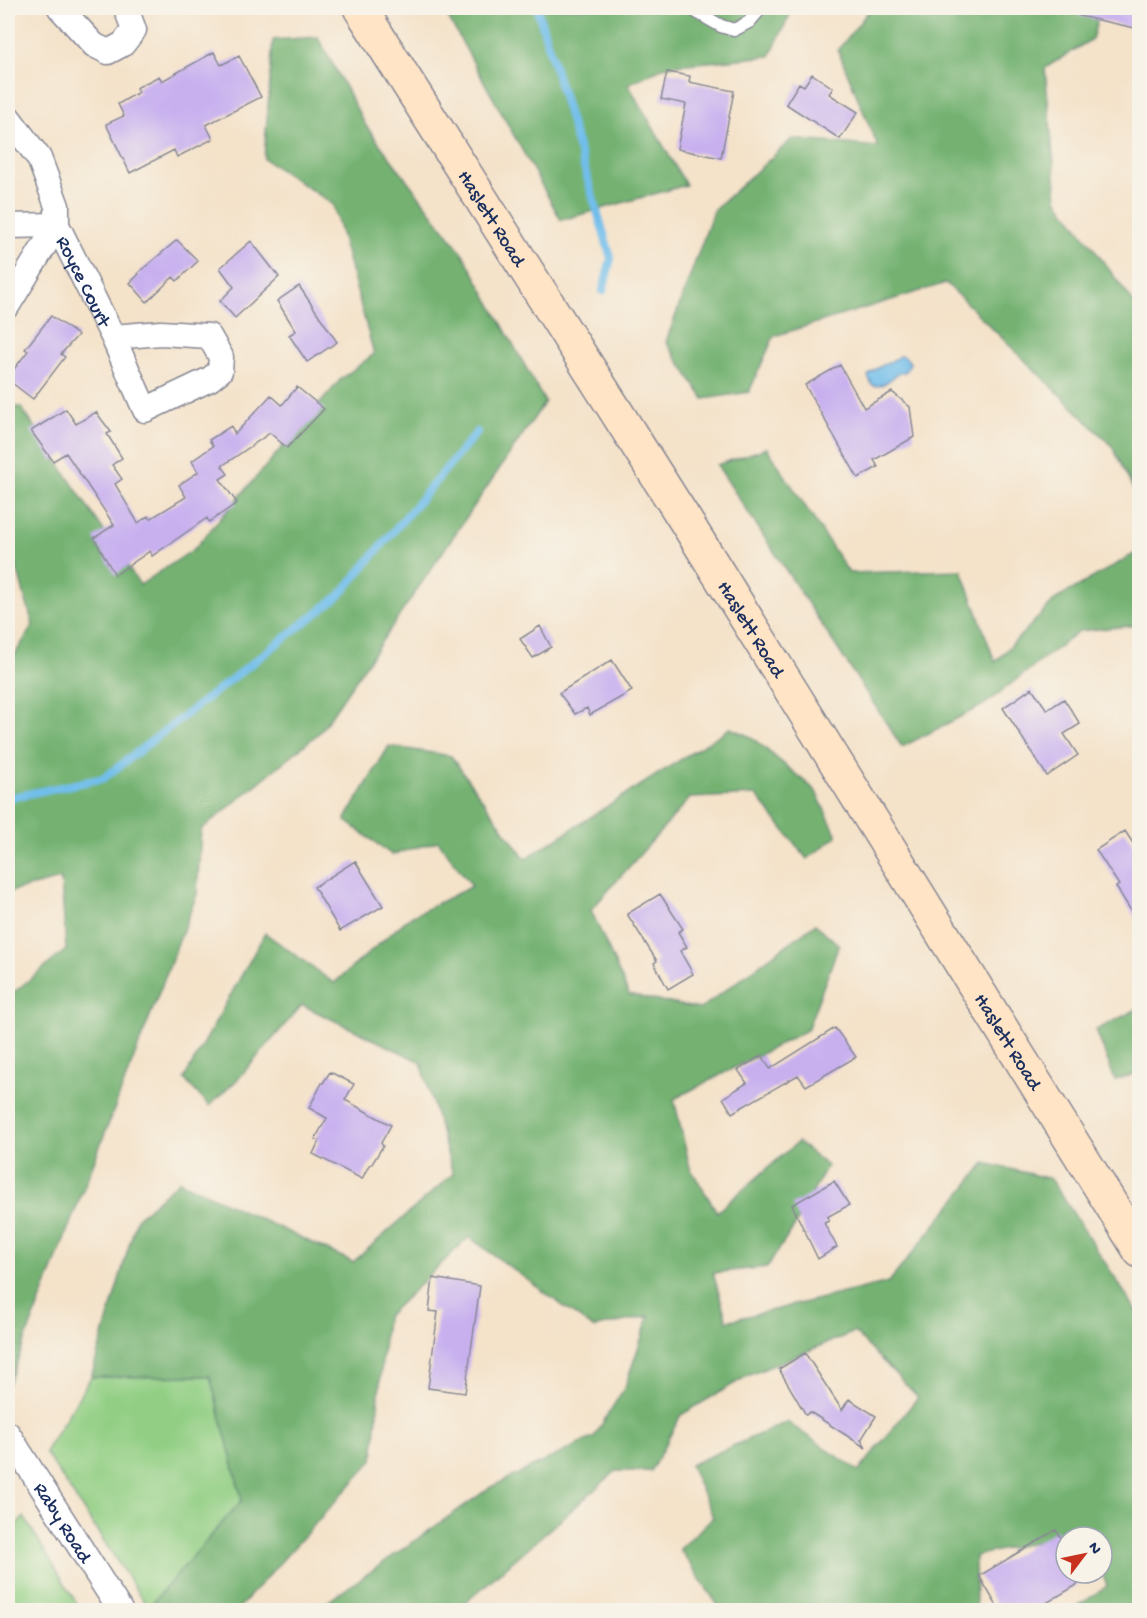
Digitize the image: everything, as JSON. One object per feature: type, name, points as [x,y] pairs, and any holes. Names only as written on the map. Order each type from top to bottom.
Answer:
[{"type":"main road","name":"Haslett Road","points":[[360,8],[685,520],[1140,1251]]},
{"type":"street","points":[[60,8],[94,45],[108,52],[123,44],[134,30],[126,8]]},
{"type":"street","name":"Royce Court","points":[[8,117],[39,158],[57,206],[57,225],[113,337]]},
{"type":"street","points":[[8,226],[57,225]]},
{"type":"street","points":[[8,305],[57,225]]},
{"type":"street","name":"Raby Road","points":[[8,1434],[120,1611]]},
{"type":"lane","points":[[690,8],[721,26],[734,30],[749,22],[760,8]]},
{"type":"green space","points":[[443,8],[793,8],[770,56],[666,66],[628,84],[686,185],[561,220]]},
{"type":"green space","points":[[871,8],[1101,8],[1092,39],[1045,68],[1057,199],[1139,310],[1139,501],[1112,446],[946,283],[774,336],[749,392],[704,399],[666,342],[714,210],[792,139],[878,147],[838,50]]},
{"type":"green space","points":[[318,37],[366,126],[463,254],[545,402],[320,732],[201,830],[197,894],[8,1385],[8,997],[66,950],[61,879],[8,892],[8,666],[33,625],[8,537],[8,407],[21,407],[140,585],[194,549],[341,379],[374,354],[333,204],[264,159],[273,40]]},
{"type":"green space","points":[[767,448],[849,573],[962,570],[995,662],[1056,599],[1139,551],[1139,625],[1079,631],[985,704],[902,747],[717,465]]},
{"type":"green space","points":[[730,728],[751,737],[815,790],[837,836],[807,859],[756,795],[690,798],[591,910],[629,995],[700,1009],[815,924],[839,945],[807,1030],[674,1099],[690,1168],[717,1212],[798,1142],[827,1166],[794,1227],[767,1267],[713,1273],[727,1321],[889,1282],[985,1163],[1051,1179],[1139,1315],[1139,1610],[1072,1610],[1107,1585],[1114,1585],[1114,1525],[1054,1525],[1054,1538],[975,1556],[976,1610],[721,1610],[680,1549],[713,1517],[690,1465],[787,1422],[859,1471],[918,1397],[854,1332],[747,1376],[681,1415],[651,1471],[616,1471],[457,1610],[316,1610],[491,1487],[594,1437],[625,1387],[649,1316],[593,1328],[469,1237],[386,1317],[373,1460],[237,1610],[149,1610],[148,1608],[242,1500],[210,1376],[91,1377],[137,1218],[179,1181],[353,1262],[453,1174],[421,1062],[302,1005],[238,1079],[209,1106],[184,1079],[265,933],[334,983],[409,918],[472,886],[438,841],[392,855],[345,820],[389,746],[451,756],[525,859]]},
{"type":"green space","points":[[1139,1008],[1139,1073],[1115,1080],[1096,1030]]},
{"type":"green space","points":[[210,1376],[243,1500],[148,1608],[45,1452],[91,1377]]},
{"type":"green space","points":[[24,1517],[81,1610],[8,1610],[8,1534]]},
{"type":"water","points":[[899,356],[903,356],[910,363],[906,371],[897,374],[882,385],[872,385],[868,376]]},
{"type":"building","points":[[1080,8],[1140,8],[1140,29],[1079,16]]},
{"type":"building","points":[[214,52],[221,65],[239,56],[261,97],[206,125],[213,139],[177,157],[174,150],[130,173],[106,124],[124,116],[118,104],[139,92],[136,88],[159,76],[162,81]]},
{"type":"building","points":[[667,72],[690,76],[689,82],[734,91],[721,158],[677,149],[686,104],[661,99]]},
{"type":"building","points":[[812,74],[833,88],[829,94],[858,112],[840,139],[786,104],[799,83],[804,86]]},
{"type":"building","points":[[177,240],[198,261],[177,281],[173,277],[147,302],[130,283],[138,273]]},
{"type":"building","points":[[251,241],[279,277],[235,318],[220,301],[234,287],[220,268]]},
{"type":"building","points":[[299,286],[337,342],[307,362],[289,335],[296,331],[277,301]]},
{"type":"building","points":[[51,316],[78,335],[61,354],[65,357],[33,399],[8,380],[8,377],[28,351],[25,349]]},
{"type":"building","points":[[840,365],[864,408],[892,392],[910,407],[914,437],[874,460],[878,467],[858,478],[805,385]]},
{"type":"building","points":[[297,387],[324,409],[287,448],[270,433],[222,466],[228,474],[220,479],[237,503],[209,522],[207,518],[152,556],[150,551],[115,575],[94,538],[114,525],[66,453],[53,461],[31,431],[66,409],[76,424],[96,412],[111,432],[107,434],[122,458],[112,465],[122,479],[115,484],[138,523],[148,516],[150,519],[186,497],[179,485],[198,472],[192,461],[213,446],[209,440],[231,426],[235,434],[271,395],[282,405]]},
{"type":"building","points":[[540,626],[551,647],[533,658],[520,639]]},
{"type":"building","points":[[612,660],[632,691],[590,715],[587,708],[575,714],[559,693]]},
{"type":"building","points":[[1032,688],[1047,710],[1064,699],[1080,724],[1064,734],[1078,755],[1047,776],[1003,708]]},
{"type":"building","points":[[1125,831],[1140,854],[1140,925],[1116,887],[1119,885],[1096,850]]},
{"type":"building","points":[[355,861],[383,906],[340,931],[314,887]]},
{"type":"building","points":[[660,894],[683,929],[678,932],[687,947],[680,951],[693,974],[668,989],[654,963],[657,961],[627,914]]},
{"type":"building","points":[[835,1028],[856,1057],[806,1086],[798,1075],[732,1113],[723,1098],[747,1083],[738,1070],[762,1055],[770,1069]]},
{"type":"building","points":[[330,1072],[354,1084],[345,1100],[391,1125],[381,1143],[383,1146],[362,1179],[313,1154],[319,1141],[315,1139],[327,1118],[309,1108]]},
{"type":"building","points":[[834,1181],[849,1205],[827,1217],[829,1221],[824,1223],[837,1247],[818,1259],[792,1205]]},
{"type":"building","points":[[433,1278],[480,1286],[465,1393],[428,1388],[438,1312],[429,1311]]},
{"type":"building","points":[[805,1353],[842,1410],[849,1399],[876,1416],[861,1440],[866,1448],[810,1412],[806,1415],[779,1369]]},
{"type":"building","points":[[1054,1531],[1054,1585],[1077,1585],[1033,1611],[1000,1611],[979,1576]]},
{"type":"waterway","points":[[537,8],[611,258],[603,291]]},
{"type":"waterway","points":[[8,798],[104,778],[340,595],[477,432]]}]
